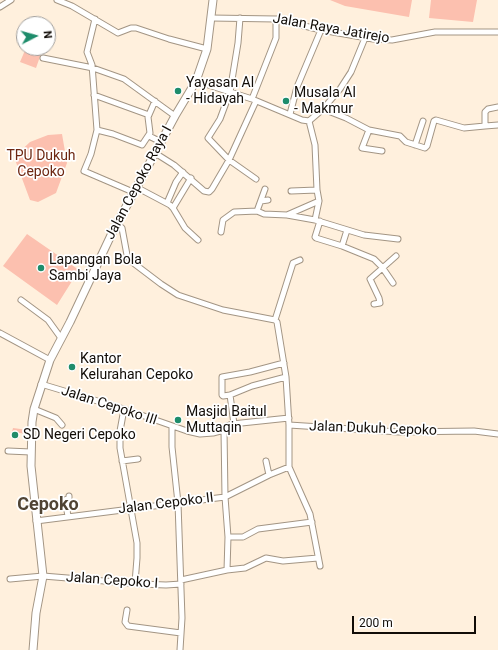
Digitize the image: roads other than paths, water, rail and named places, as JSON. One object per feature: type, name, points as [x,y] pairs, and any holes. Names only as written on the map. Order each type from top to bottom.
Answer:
[{"type":"main road","name":"Jalan Cepoko Raya I","points":[[33,650],[36,613],[42,576],[32,478],[31,452],[34,409],[50,360],[120,226],[122,215],[135,190],[175,116],[196,81],[207,49],[213,0]]},
{"type":"street","points":[[0,7],[11,0]]},
{"type":"street","points":[[57,0],[72,6],[118,33],[131,28],[136,28],[207,49]]},
{"type":"street","name":"Jalan Raya Jatirejo","points":[[211,18],[276,18],[321,30],[365,38],[392,40],[435,32],[498,32]]},
{"type":"street","points":[[240,18],[238,44],[230,92],[220,119],[208,138],[229,160],[256,179]]},
{"type":"street","points":[[155,153],[191,178],[204,191],[209,192],[212,189],[229,160],[254,100],[276,38],[276,18]]},
{"type":"street","points":[[95,19],[87,55],[92,63],[97,130],[91,154],[84,171],[167,203],[173,208],[185,228],[198,240]]},
{"type":"street","points":[[290,114],[297,87],[321,30]]},
{"type":"street","points":[[196,81],[254,100],[302,120],[309,121],[323,109],[346,81],[365,38]]},
{"type":"street","points":[[42,58],[92,68],[124,79],[175,116]]},
{"type":"street","points":[[94,95],[149,115]]},
{"type":"street","points":[[97,130],[113,134],[141,146],[144,145],[149,136],[150,130],[148,120],[155,101]]},
{"type":"street","points":[[486,126],[486,110],[498,107]]},
{"type":"street","points":[[323,109],[346,118],[369,130],[400,136],[406,142],[426,148],[434,121],[436,120],[464,128],[498,125]]},
{"type":"street","points":[[309,121],[315,145],[317,190],[319,201],[315,237],[374,259],[382,267],[393,283]]},
{"type":"street","points":[[415,145],[423,121]]},
{"type":"street","points":[[369,130],[362,148],[382,151]]},
{"type":"street","points":[[149,136],[161,142]]},
{"type":"street","points":[[167,203],[176,182],[183,172]]},
{"type":"street","points":[[173,208],[191,178]]},
{"type":"street","points":[[257,210],[265,189]]},
{"type":"street","points":[[291,191],[317,190]]},
{"type":"street","points":[[261,201],[268,200]]},
{"type":"street","points":[[287,215],[319,201]]},
{"type":"street","points":[[221,232],[223,220],[234,212],[257,210],[264,214],[287,215],[317,220],[364,235],[398,239]]},
{"type":"street","points":[[120,226],[127,255],[132,262],[178,295],[222,310],[275,320]]},
{"type":"street","points":[[342,246],[347,230]]},
{"type":"street","points":[[374,304],[380,303],[370,279],[396,256]]},
{"type":"street","points":[[289,425],[286,377],[278,326],[275,320],[292,263],[300,260]]},
{"type":"street","points":[[21,300],[48,320],[61,338]]},
{"type":"street","points":[[0,333],[50,360]]},
{"type":"street","points":[[284,363],[250,372],[222,377],[222,395],[230,395],[258,384],[286,377]]},
{"type":"street","name":"Jalan Cepoko III","points":[[41,384],[200,434],[224,430]]},
{"type":"street","points":[[230,395],[234,424]]},
{"type":"street","points":[[34,409],[56,418],[62,425]]},
{"type":"street","points":[[124,409],[120,431],[120,448],[137,543],[135,583]]},
{"type":"street","points":[[227,570],[228,537],[225,497],[224,430],[227,426],[234,424],[289,418]]},
{"type":"street","name":"Jalan Dukuh Cepoko","points":[[289,467],[289,425],[399,432],[474,431],[498,434]]},
{"type":"street","points":[[172,426],[172,447],[178,503],[181,582],[180,650]]},
{"type":"street","points":[[8,451],[31,452]]},
{"type":"street","points":[[122,461],[138,460]]},
{"type":"street","points":[[266,461],[269,475]]},
{"type":"street","points":[[289,467],[312,522],[320,566]]},
{"type":"street","name":"Jalan Cepoko II","points":[[36,520],[225,497],[269,475],[289,467]]},
{"type":"street","points":[[68,516],[65,501],[69,498],[69,496]]},
{"type":"street","points":[[228,537],[243,537],[258,529],[312,522]]},
{"type":"street","points":[[181,582],[227,570],[245,568],[266,558],[283,560],[318,558]]},
{"type":"street","points":[[10,579],[42,576]]},
{"type":"street","name":"Jalan Cepoko I","points":[[42,576],[166,585],[181,582]]},
{"type":"street","points":[[127,610],[126,622],[128,626],[181,633]]},
{"type":"place","name":"Yayasan Al - Hidayah","points":[[178,91]]},
{"type":"place","name":"Musala Al - Makmur","points":[[286,101]]},
{"type":"place","name":"Lapangan Bola Sambi Jaya","points":[[41,268]]},
{"type":"place","name":"Kantor Kelurahan Cepoko","points":[[72,367]]},
{"type":"place","name":"Masjid Baitul Muttaqin","points":[[178,420]]},
{"type":"place","name":"SD Negeri Cepoko","points":[[15,435]]},
{"type":"district","name":"Cepoko","points":[[48,505]]},
{"type":"park label","name":"TPU Dukuh Cepoko","points":[[41,164]]}]
